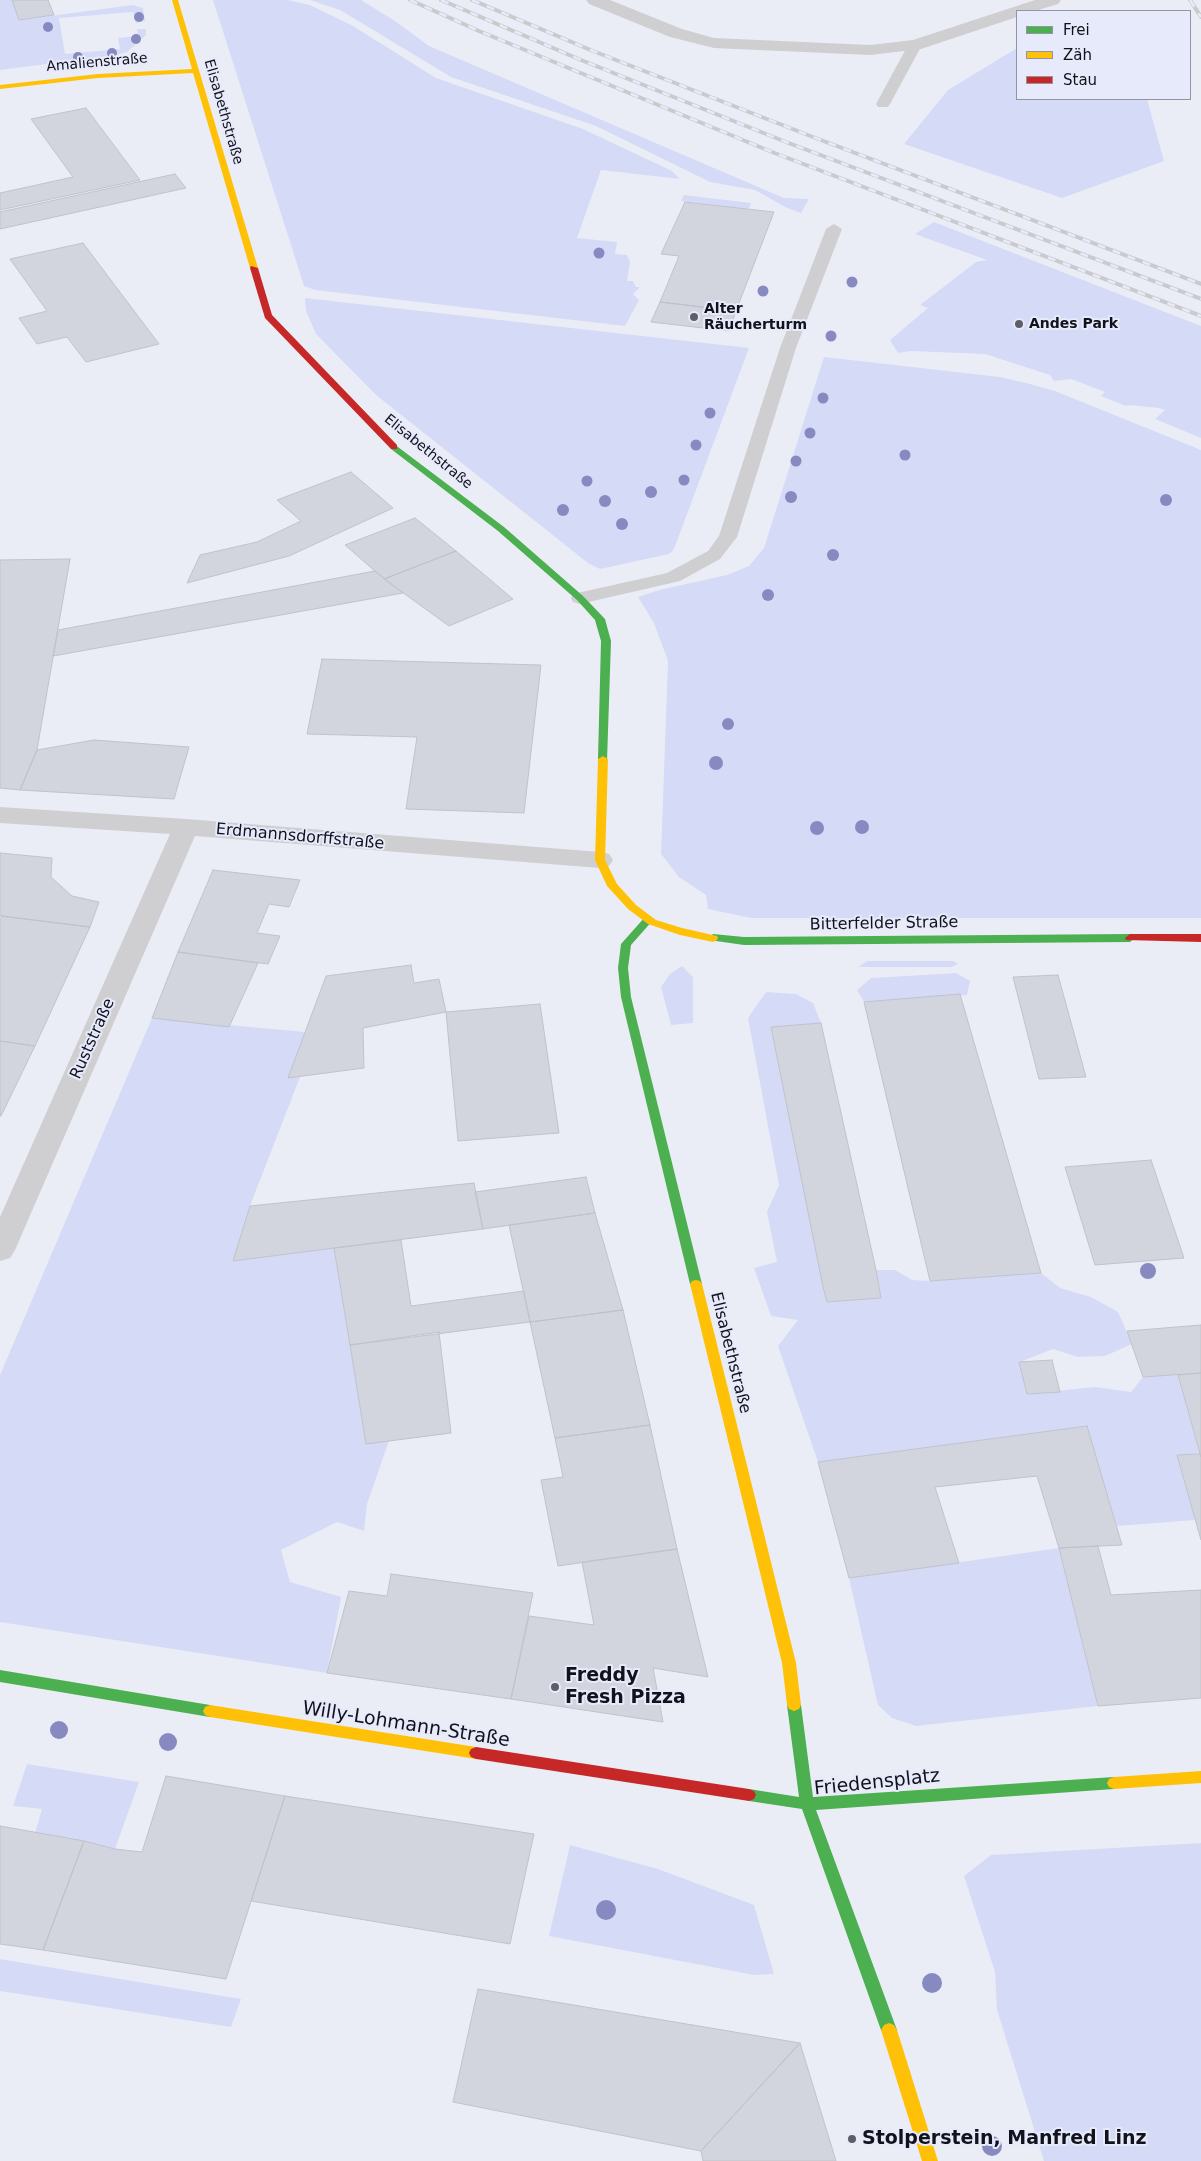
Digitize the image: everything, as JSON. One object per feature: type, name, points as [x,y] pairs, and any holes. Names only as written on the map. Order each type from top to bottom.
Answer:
[{"type":"street","name":"Elisabethstraße","points":[[175,0],[268,316],[386,441],[501,529],[580,598],[600,619],[606,641],[600,860]]},
{"type":"street","points":[[595,0],[676,33],[698,39],[738,46],[870,50],[915,44],[1016,12]]},
{"type":"street","points":[[1021,10],[1052,0]]},
{"type":"street","name":"Amalienstraße","points":[[0,87],[98,76],[196,72]]},
{"type":"street","name":"Erdmannsdorffstraße","points":[[0,815],[186,827],[600,860]]},
{"type":"street","name":"Ruststraße","points":[[0,1250],[186,827]]},
{"type":"street","name":"Bitterfelder Straße","points":[[600,860],[612,886],[632,908],[649,919],[680,931],[720,939],[744,941],[1201,938]]},
{"type":"street","name":"Elisabethstraße","points":[[649,919],[626,944],[623,968],[626,998],[789,1663],[807,1804]]},
{"type":"street","name":"Willy-Lohmann-Straße","points":[[0,1676],[365,1736],[807,1804]]},
{"type":"street","name":"Friedensplatz","points":[[930,2161],[887,2025],[807,1804],[1201,1777]]},
{"type":"lane","points":[[883,104],[915,44]]},
{"type":"lane","points":[[580,598],[673,578],[714,555],[728,537],[788,348],[834,229]]},
{"type":"shaded area","points":[[0,0],[12,0],[20,20],[133,5],[143,8],[145,21],[136,23],[133,12],[59,18],[65,54],[120,49],[118,38],[138,36],[137,29],[146,29],[146,35],[127,52],[116,55],[0,70]]},
{"type":"shaded area","points":[[213,0],[288,0],[310,5],[353,26],[436,78],[583,129],[672,171],[680,179],[601,170],[577,238],[617,242],[615,254],[627,255],[630,262],[627,281],[633,281],[636,287],[640,287],[633,294],[639,300],[625,326],[315,290],[304,286]]},
{"type":"shaded area","points":[[310,0],[361,0],[395,21],[429,46],[784,198],[809,199],[801,213],[785,207],[755,190],[710,182],[596,126],[451,77],[340,10]]},
{"type":"shaded area","points":[[1016,49],[1016,100],[1147,100],[1164,161],[1062,198],[904,144],[948,90]]},
{"type":"shaded area","points":[[684,195],[751,203],[749,209],[681,201]]},
{"type":"shaded area","name":"Andes Park","points":[[934,222],[1201,326],[1201,438],[1155,419],[1165,410],[1126,406],[1101,396],[1105,392],[1071,379],[1054,381],[1050,375],[985,354],[911,351],[898,353],[890,340],[928,308],[920,305],[976,262],[987,260],[915,234]]},
{"type":"shaded area","points":[[305,298],[749,348],[674,549],[669,554],[600,569],[588,563],[376,395],[316,334],[306,311]]},
{"type":"shaded area","points":[[824,357],[1000,377],[1030,384],[1055,391],[1201,450],[1201,918],[751,918],[708,909],[706,895],[679,877],[661,854],[668,661],[654,623],[638,597],[659,590],[727,575],[749,566],[764,548]]},
{"type":"shaded area","points":[[867,961],[954,961],[958,964],[951,967],[858,967]]},
{"type":"shaded area","points":[[682,966],[693,977],[693,1023],[671,1025],[661,987],[670,974]]},
{"type":"shaded area","points":[[956,973],[970,981],[967,995],[864,1002],[857,990],[871,978]]},
{"type":"shaded area","points":[[766,992],[796,994],[813,1003],[821,1023],[771,1027],[827,1302],[881,1298],[876,1270],[895,1270],[912,1280],[930,1281],[1041,1273],[1060,1288],[1091,1297],[1118,1312],[1132,1344],[1105,1356],[1078,1357],[1053,1349],[1020,1362],[1027,1394],[1095,1387],[1131,1392],[1143,1377],[1178,1375],[1200,1454],[1177,1455],[1195,1520],[1117,1526],[1086,1426],[818,1462],[778,1346],[798,1320],[771,1316],[754,1268],[777,1262],[767,1212],[779,1185],[748,1018]]},
{"type":"shaded area","points":[[152,1018],[305,1032],[289,1078],[300,1077],[250,1206],[234,1261],[334,1248],[366,1443],[389,1441],[367,1504],[364,1531],[337,1522],[281,1550],[290,1582],[341,1597],[327,1673],[0,1622],[0,1375]]},
{"type":"shaded area","points":[[1059,1548],[1098,1706],[916,1726],[892,1718],[878,1705],[849,1578]]},
{"type":"shaded area","points":[[27,1764],[139,1782],[115,1849],[35,1833],[42,1809],[13,1806]]},
{"type":"shaded area","points":[[1201,1843],[1201,2161],[1044,2161],[997,2010],[995,1972],[964,1876],[991,1855]]},
{"type":"shaded area","points":[[570,1845],[658,1869],[754,1905],[774,1974],[754,1975],[549,1936]]},
{"type":"shaded area","points":[[0,1959],[241,1999],[231,2027],[0,1991]]},
{"type":"building","points":[[12,0],[48,0],[54,15],[19,20]]},
{"type":"building","points":[[86,108],[140,180],[0,210],[0,193],[73,177],[31,119]]},
{"type":"building","points":[[175,174],[186,188],[0,229],[0,212]]},
{"type":"building","points":[[685,202],[774,212],[736,311],[660,302],[679,256],[661,254]]},
{"type":"building","points":[[83,243],[159,344],[86,362],[67,337],[37,344],[19,318],[47,311],[10,259]]},
{"type":"building","name":"Alter Räucherturm","points":[[660,302],[736,311],[729,331],[651,322]]},
{"type":"building","points":[[351,472],[393,508],[289,556],[187,583],[200,555],[257,542],[301,521],[277,500]]},
{"type":"building","points":[[415,518],[456,551],[384,579],[345,545]]},
{"type":"building","points":[[456,551],[513,599],[449,626],[384,579]]},
{"type":"building","points":[[70,559],[37,750],[20,790],[0,788],[0,560]]},
{"type":"building","points":[[375,571],[403,593],[53,656],[58,630]]},
{"type":"building","points":[[322,659],[541,665],[524,813],[406,809],[417,737],[307,734]]},
{"type":"building","points":[[94,740],[189,747],[174,799],[20,790],[37,750]]},
{"type":"building","points":[[0,853],[52,858],[51,877],[72,896],[99,902],[90,927],[0,916]]},
{"type":"building","points":[[213,870],[300,880],[289,907],[269,904],[257,933],[280,936],[268,964],[178,952]]},
{"type":"building","points":[[2,916],[90,927],[35,1046],[0,1041],[0,920]]},
{"type":"building","points":[[178,952],[258,963],[229,1027],[152,1018]]},
{"type":"building","points":[[411,965],[414,983],[439,979],[446,1012],[363,1028],[364,1068],[288,1078],[326,976]]},
{"type":"building","points":[[1058,975],[1086,1077],[1039,1079],[1013,977]]},
{"type":"building","points":[[960,994],[1041,1273],[930,1281],[864,1002]]},
{"type":"building","points":[[540,1004],[559,1133],[458,1141],[446,1012]]},
{"type":"building","points":[[821,1023],[881,1298],[827,1302],[823,1287],[771,1027]]},
{"type":"building","points":[[0,1041],[35,1046],[1,1116],[0,1116]]},
{"type":"building","points":[[1151,1160],[1184,1258],[1095,1265],[1065,1167]]},
{"type":"building","points":[[586,1177],[595,1213],[483,1229],[475,1192]]},
{"type":"building","points":[[474,1183],[483,1229],[233,1261],[250,1206]]},
{"type":"building","points":[[595,1213],[623,1310],[530,1322],[509,1225]]},
{"type":"building","points":[[401,1240],[411,1306],[524,1291],[530,1322],[350,1345],[334,1248]]},
{"type":"building","points":[[623,1310],[650,1425],[555,1438],[530,1322]]},
{"type":"building","points":[[1201,1325],[1201,1373],[1143,1377],[1127,1331]]},
{"type":"building","points":[[439,1332],[451,1433],[366,1444],[350,1345]]},
{"type":"building","points":[[1052,1360],[1060,1392],[1027,1394],[1019,1362]]},
{"type":"building","points":[[1201,1373],[1201,1457],[1178,1375]]},
{"type":"building","points":[[650,1425],[677,1549],[558,1566],[541,1480],[563,1477],[555,1438]]},
{"type":"building","points":[[1087,1426],[1122,1545],[1059,1548],[1037,1476],[935,1487],[959,1563],[849,1578],[818,1462]]},
{"type":"building","points":[[1200,1454],[1201,1457],[1201,1540],[1177,1455]]},
{"type":"building","points":[[1098,1546],[1111,1595],[1201,1590],[1201,1698],[1098,1706],[1059,1548]]},
{"type":"building","points":[[677,1549],[708,1677],[653,1668],[663,1722],[511,1699],[529,1616],[594,1625],[582,1562]]},
{"type":"building","points":[[391,1574],[533,1593],[511,1699],[327,1673],[349,1591],[387,1596]]},
{"type":"building","points":[[166,1776],[285,1796],[226,1979],[43,1950],[84,1841],[115,1849],[142,1852]]},
{"type":"building","points":[[285,1796],[534,1834],[510,1944],[251,1901]]},
{"type":"building","points":[[0,1826],[84,1841],[43,1950],[0,1944]]},
{"type":"building","points":[[478,1989],[800,2043],[701,2151],[453,2102]]},
{"type":"building","points":[[800,2043],[836,2161],[703,2161],[701,2151]]},
{"type":"railway","points":[[410,0],[479,31],[772,152],[1201,316]]},
{"type":"railway","points":[[441,0],[581,60],[786,142],[1201,299]]},
{"type":"railway","points":[[472,0],[593,51],[813,137],[1201,284]]},
{"type":"railway","points":[[1190,0],[1201,17]]},
{"type":"traffic: fast","points":[[394,447],[501,529],[580,598],[600,619],[606,641],[603,759]]},
{"type":"traffic: fast","points":[[649,919],[626,944],[623,968],[626,997],[696,1284]]},
{"type":"traffic: fast","points":[[713,938],[744,941],[1130,938]]},
{"type":"traffic: fast","points":[[0,1676],[210,1711]]},
{"type":"traffic: fast","points":[[794,1705],[807,1804],[889,2030]]},
{"type":"traffic: fast","points":[[749,1795],[807,1804],[1114,1783]]},
{"type":"traffic: slow","points":[[175,0],[254,268]]},
{"type":"traffic: slow","points":[[0,87],[98,76],[196,71]]},
{"type":"traffic: slow","points":[[603,759],[600,860],[612,886],[632,907],[652,922],[680,931],[713,938]]},
{"type":"traffic: slow","points":[[696,1284],[789,1663],[794,1705]]},
{"type":"traffic: slow","points":[[210,1711],[476,1753]]},
{"type":"traffic: slow","points":[[1114,1783],[1201,1777]]},
{"type":"traffic: slow","points":[[889,2030],[930,2161]]},
{"type":"traffic: jam","points":[[254,268],[268,316],[394,447]]},
{"type":"traffic: jam","points":[[1130,938],[1201,938]]},
{"type":"traffic: jam","points":[[476,1753],[749,1795]]},
{"type":"place","name":"Alter Räucherturm","points":[[694,317]]},
{"type":"place","name":"Andes Park","points":[[1019,324]]},
{"type":"place","name":"Freddy Fresh Pizza","points":[[555,1687]]},
{"type":"place","name":"Stolperstein, Manfred Linz","points":[[852,2139]]}]
